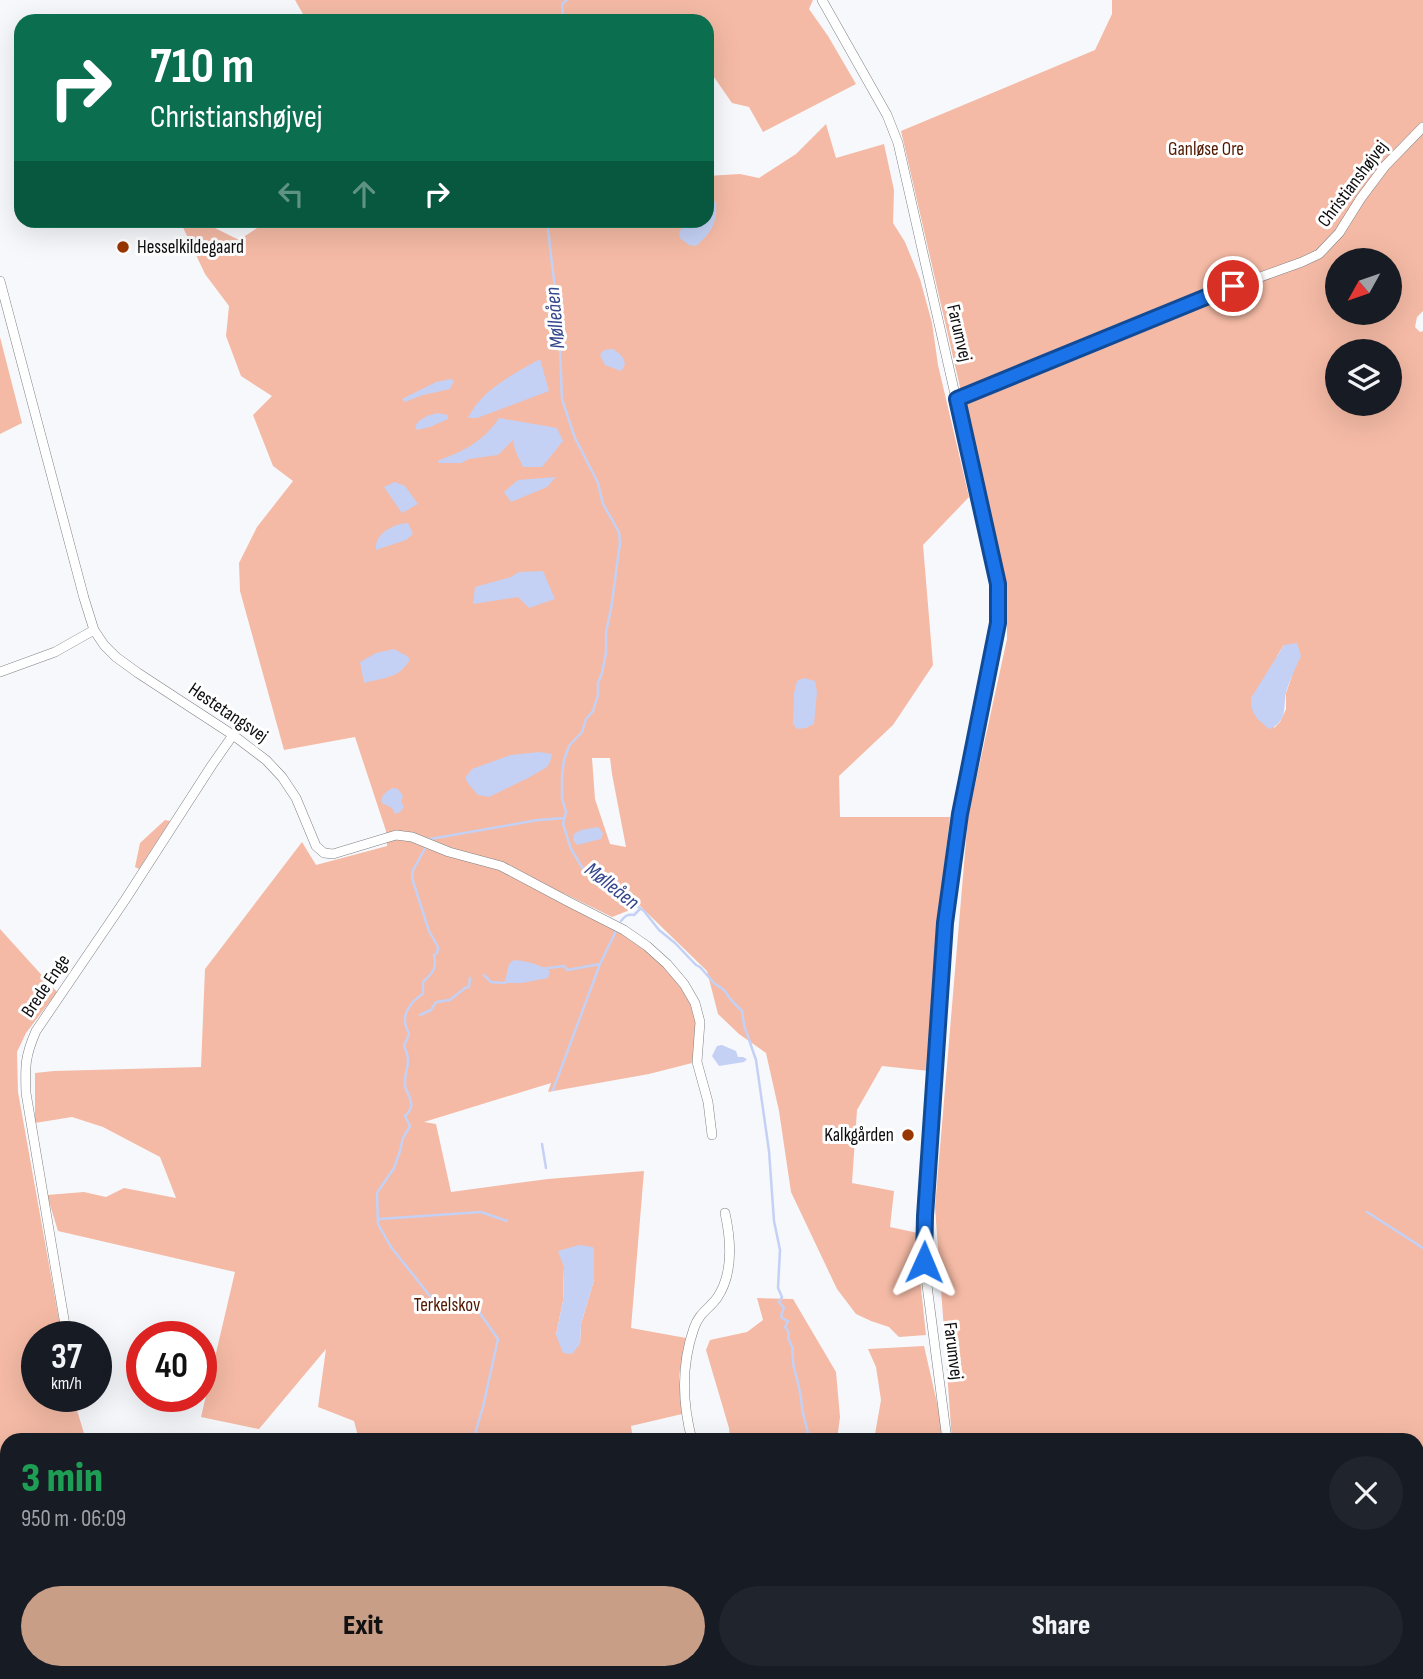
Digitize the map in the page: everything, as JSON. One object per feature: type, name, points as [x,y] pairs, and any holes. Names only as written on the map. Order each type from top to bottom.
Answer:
[{"type":"street","name":"Farumvej","points":[[822,0],[870,83],[898,143],[998,584],[998,623],[960,814],[945,923],[925,1216],[924,1262],[946,1433]]},
{"type":"street","name":"Christianshøjvej","points":[[957,399],[1205,297],[1319,254],[1339,233],[1385,166],[1423,127]]},
{"type":"street","name":"Hestetangsvej","points":[[0,281],[84,598],[94,630],[104,645],[138,673],[254,750],[282,777],[296,798],[316,846],[324,853],[333,854],[396,835],[412,837],[449,852],[501,866],[624,930],[647,946],[684,984],[695,1003],[700,1022],[697,1062],[708,1102],[712,1135]]},
{"type":"street","points":[[0,672],[55,652],[94,630]]},
{"type":"street","name":"Brede Enge","points":[[64,1321],[26,1093],[25,1065],[28,1049],[36,1031],[233,736]]},
{"type":"street","points":[[690,1433],[683,1373],[686,1354],[694,1325],[716,1298],[730,1260],[725,1213]]},
{"type":"green space","points":[[295,0],[813,0],[809,9],[856,84],[763,132],[749,107],[732,103],[714,77],[714,14],[303,14]]},
{"type":"green space","name":"Ganløse Ore","points":[[1112,0],[1423,0],[1423,311],[1417,317],[1415,327],[1420,332],[1423,331],[1423,1433],[951,1433],[935,1207],[968,817],[1007,639],[1007,591],[901,131],[1095,50],[1112,14]],"holes":[[[1284,645],[1292,676],[1286,693],[1286,709],[1274,728],[1277,656]]]},
{"type":"green space","name":"Terkelskov","points":[[826,124],[836,158],[884,144],[894,190],[893,223],[905,242],[920,279],[969,497],[923,545],[933,665],[893,725],[839,776],[840,817],[950,817],[938,919],[929,1071],[882,1066],[857,1110],[852,1183],[894,1191],[890,1227],[918,1233],[918,1260],[926,1335],[899,1337],[889,1327],[856,1314],[837,1289],[791,1192],[779,1111],[766,1053],[739,1034],[718,1014],[707,971],[640,906],[612,917],[543,886],[609,923],[653,955],[671,973],[686,993],[695,1015],[696,1036],[692,1063],[649,1074],[548,1092],[551,1083],[424,1122],[436,1124],[451,1192],[548,1179],[644,1171],[631,1328],[686,1338],[679,1376],[682,1414],[631,1426],[632,1433],[357,1433],[354,1421],[318,1407],[326,1349],[259,1429],[201,1417],[202,1412],[217,1412],[217,1349],[235,1272],[58,1231],[47,1195],[84,1192],[106,1197],[124,1188],[176,1198],[160,1157],[103,1127],[72,1117],[35,1123],[35,1073],[201,1067],[205,969],[302,842],[316,865],[387,846],[386,831],[355,737],[284,750],[240,591],[239,563],[257,527],[293,481],[273,466],[253,415],[272,396],[241,376],[226,336],[229,306],[205,274],[183,228],[215,228],[239,240],[257,228],[714,228],[714,176],[740,174],[759,178],[796,154]],"holes":[[[592,758],[610,758],[626,847],[610,844],[595,799]],[[564,1267],[594,1280],[581,1324],[580,1344],[556,1335],[563,1301]]]},
{"type":"green space","points":[[0,337],[22,423],[0,434]]},
{"type":"green space","points":[[165,820],[170,821],[139,869],[135,867],[140,843]]},
{"type":"green space","points":[[0,929],[57,992],[26,1033],[17,1052],[18,1092],[59,1321],[21,1321],[21,1412],[78,1412],[84,1433],[0,1433]]},
{"type":"green space","points":[[757,1298],[793,1299],[836,1372],[840,1417],[838,1433],[729,1433],[706,1350],[710,1340],[747,1332],[763,1320]]},
{"type":"green space","points":[[924,1346],[942,1433],[875,1433],[881,1400],[876,1367],[868,1349]]},
{"type":"water","points":[[714,201],[716,202],[714,221]]},
{"type":"water","points":[[682,228],[711,228],[696,246],[689,245],[680,238],[679,232]]},
{"type":"water","points":[[613,349],[625,361],[621,371],[605,365],[600,355],[604,350]]},
{"type":"water","points":[[540,359],[549,391],[477,418],[468,418],[490,391]]},
{"type":"water","points":[[451,379],[454,381],[450,389],[405,402],[402,399],[436,382]]},
{"type":"water","points":[[437,413],[448,415],[448,419],[417,430],[415,426],[419,421]]},
{"type":"water","points":[[499,418],[557,428],[563,441],[542,467],[523,467],[513,440],[498,455],[469,459],[461,463],[438,463],[439,460],[480,439]]},
{"type":"water","points":[[556,477],[547,487],[511,502],[504,492],[518,480]]},
{"type":"water","points":[[395,482],[405,486],[418,504],[402,513],[384,487]]},
{"type":"water","points":[[408,523],[413,534],[406,540],[376,550],[376,544],[382,534],[397,525]]},
{"type":"water","points":[[543,571],[555,599],[529,608],[518,597],[473,604],[475,587],[511,577],[519,572]]},
{"type":"water","points":[[1297,643],[1301,656],[1287,689],[1283,717],[1276,726],[1269,729],[1253,712],[1251,698],[1284,645]]},
{"type":"water","points":[[394,649],[410,659],[402,670],[391,676],[364,683],[360,662],[376,653]]},
{"type":"water","points":[[804,678],[815,681],[817,692],[814,724],[797,729],[793,724],[794,693],[797,681]]},
{"type":"water","points":[[539,752],[552,754],[547,767],[489,797],[478,795],[465,778],[472,769],[511,755]]},
{"type":"water","points":[[392,788],[398,789],[403,796],[401,801],[404,807],[395,814],[392,808],[382,803],[384,794]]},
{"type":"water","points":[[598,827],[603,833],[601,839],[577,845],[573,840],[574,834],[581,830]]},
{"type":"water","points":[[514,960],[532,963],[550,971],[548,978],[507,983],[505,981],[509,964]]},
{"type":"water","points":[[722,1045],[736,1051],[738,1057],[747,1059],[744,1062],[719,1066],[712,1056],[717,1046]]},
{"type":"water","points":[[579,1245],[594,1249],[594,1280],[581,1324],[580,1344],[572,1354],[563,1353],[556,1335],[563,1301],[564,1278],[564,1267],[558,1251]]},
{"type":"waterway","name":"Mølleåen","points":[[563,14],[562,4],[567,0]]},
{"type":"waterway","name":"Mølleåen","points":[[548,228],[559,324],[562,399],[575,438],[598,483],[603,504],[619,532],[620,543],[598,695],[593,711],[586,719],[582,732],[569,746],[564,760],[562,798],[566,812],[563,824],[571,849],[582,867],[644,911],[659,930],[724,990],[742,1011],[756,1060],[769,1151],[774,1221],[780,1250],[778,1288],[782,1297],[779,1302],[784,1308],[781,1315],[788,1321],[785,1327],[793,1349],[793,1366],[808,1433]]},
{"type":"waterway","points":[[430,839],[564,818]]},
{"type":"waterway","points":[[427,845],[413,870],[412,878],[429,931],[438,947],[434,955],[433,970],[423,982],[423,994],[410,1005],[406,1013],[405,1025],[409,1034],[404,1046],[408,1062],[405,1085],[411,1104],[410,1111],[405,1116],[410,1126],[403,1138],[394,1168],[377,1193],[378,1224],[391,1247],[430,1296],[453,1306],[466,1305],[479,1312],[498,1339],[475,1433]]},
{"type":"waterway","points":[[621,921],[640,909]]},
{"type":"waterway","points":[[553,1090],[600,964],[616,931]]},
{"type":"waterway","points":[[541,969],[564,966],[567,970],[600,964]]},
{"type":"waterway","points":[[484,975],[491,982],[509,981]]},
{"type":"waterway","points":[[420,1015],[431,1010],[436,1002],[450,1000],[469,987],[470,978]]},
{"type":"waterway","points":[[542,1144],[546,1168]]},
{"type":"waterway","points":[[379,1219],[481,1212],[507,1221]]},
{"type":"waterway","points":[[1367,1212],[1423,1248]]},
{"type":"place","name":"Hesselkildegaard","points":[[123,247]]},
{"type":"place","name":"Kalkgården","points":[[908,1135]]},
{"type":"route","points":[[924,1262],[945,923],[960,814],[998,623],[998,584],[957,399],[1233,286]]}]
